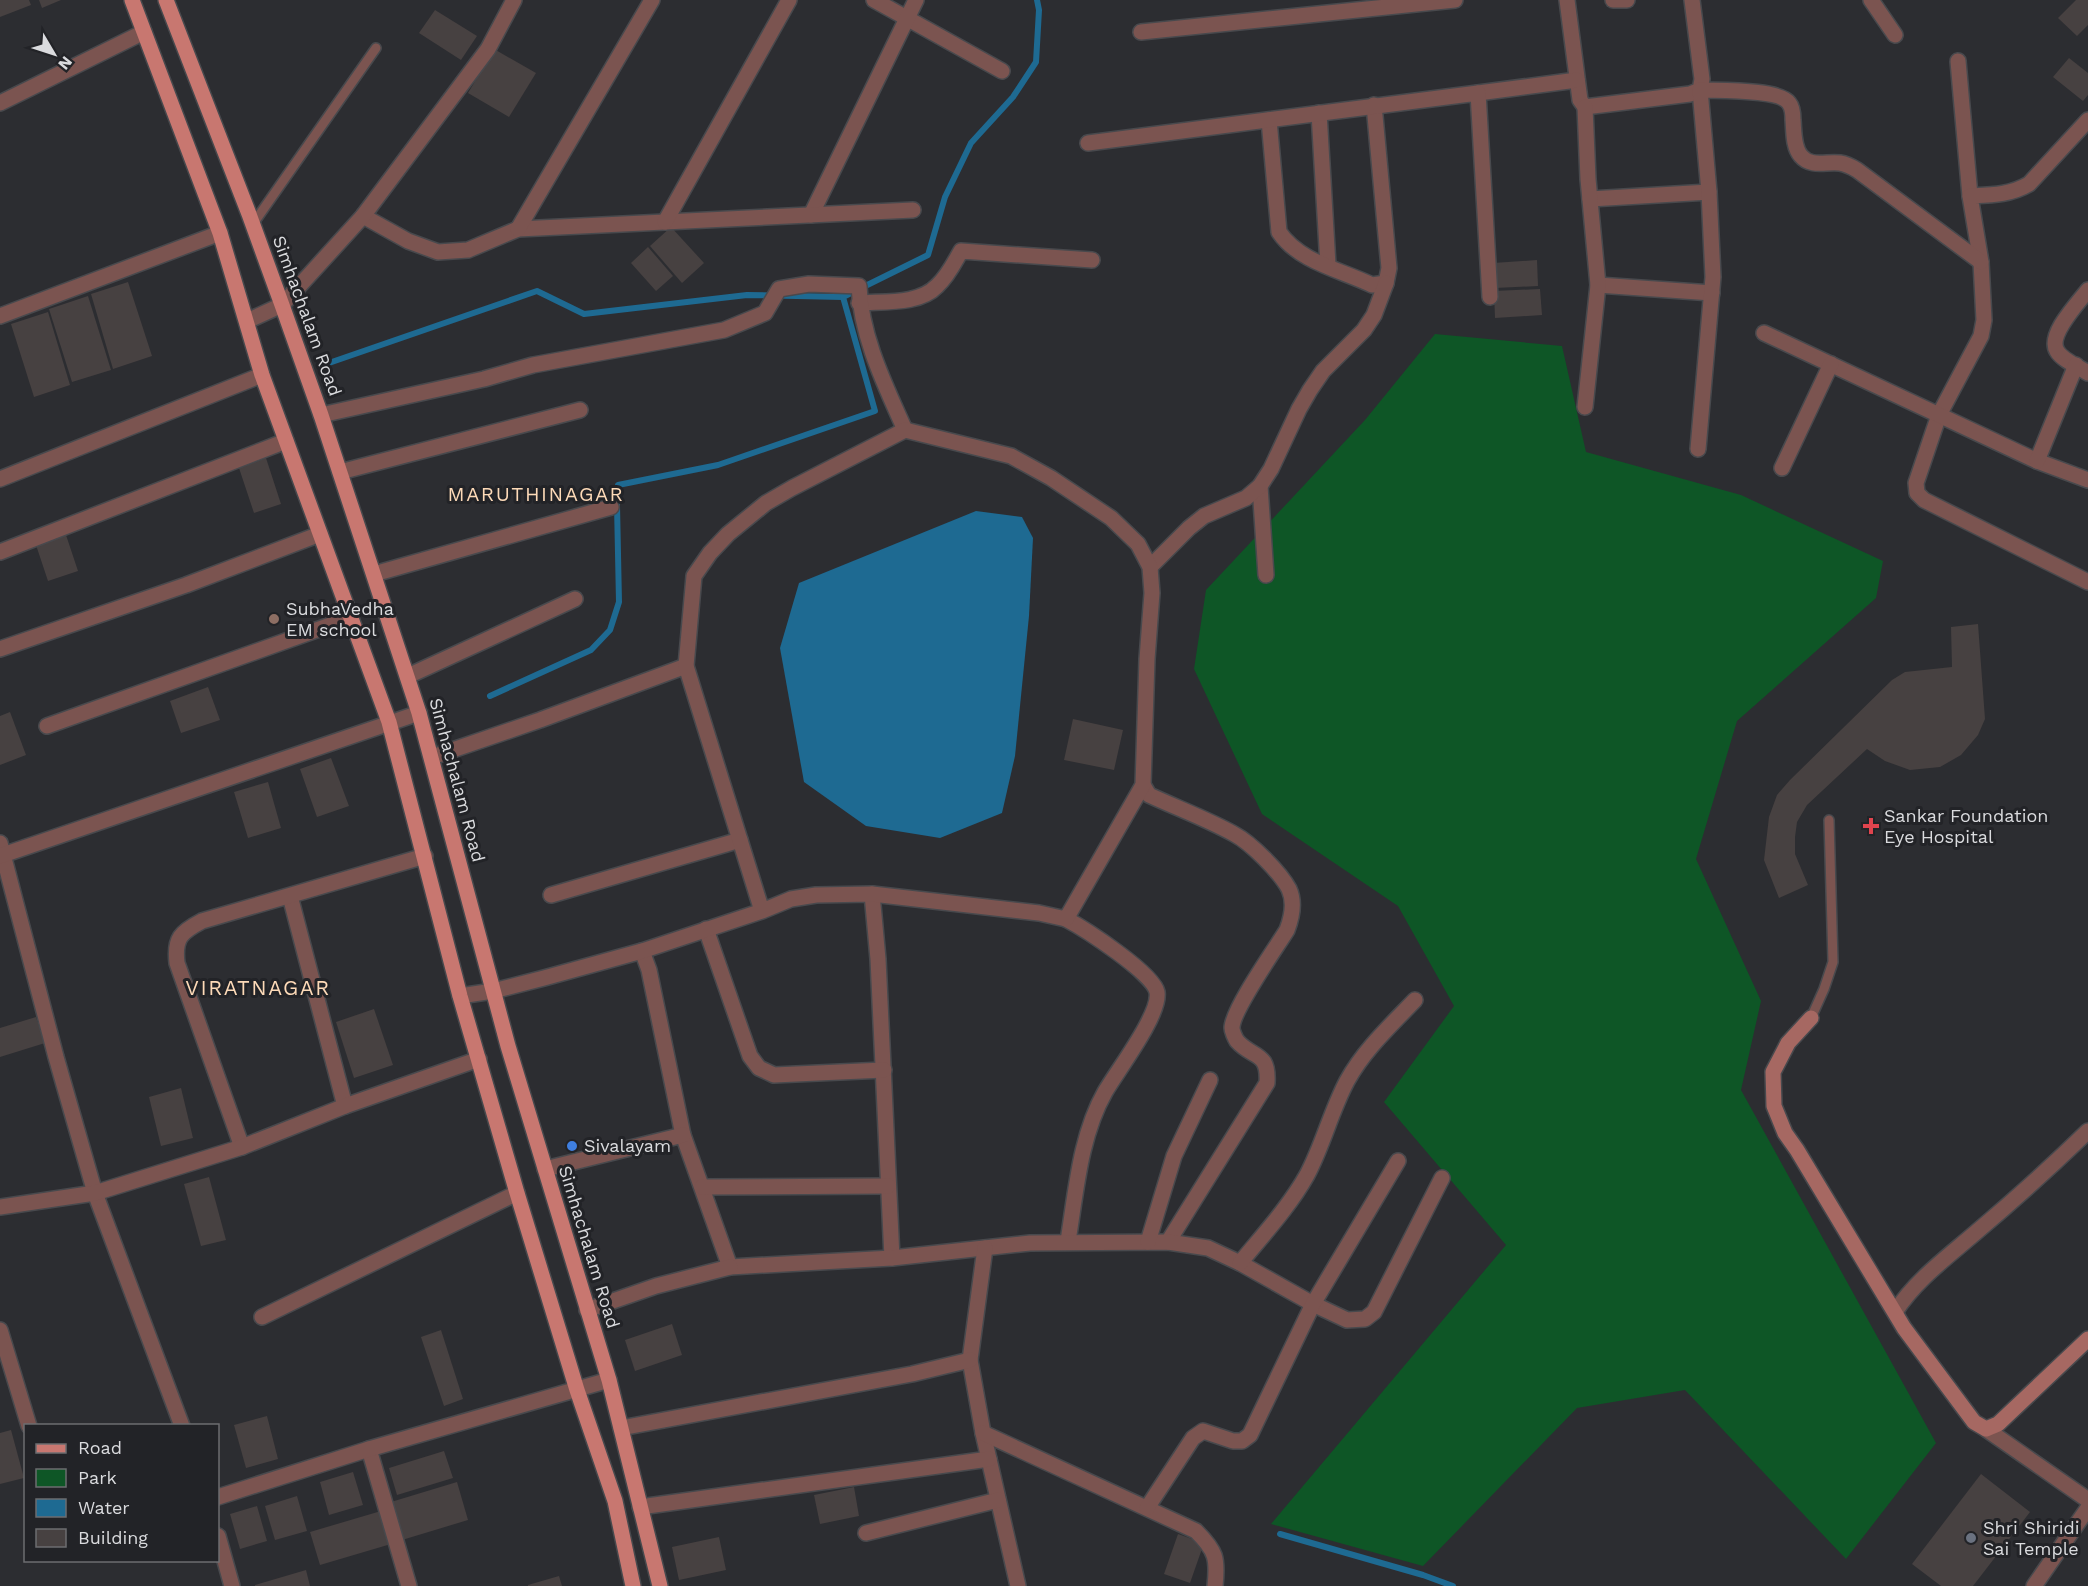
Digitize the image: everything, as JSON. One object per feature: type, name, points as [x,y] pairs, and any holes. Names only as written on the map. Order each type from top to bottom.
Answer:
[{"type":"main road","points":[[132,0],[220,233],[262,375],[390,722],[460,996],[577,1390],[615,1501],[633,1586]]},
{"type":"main road","name":"Simhachalam Road","points":[[166,0],[282,305],[408,676],[432,757],[508,1046],[609,1380],[660,1586]]},
{"type":"street","points":[[247,321],[282,305],[363,216],[488,50],[514,0]]},
{"type":"street","points":[[518,229],[652,0]]},
{"type":"street","points":[[665,222],[789,0]]},
{"type":"street","points":[[874,0],[1002,71]]},
{"type":"street","points":[[811,215],[916,0]]},
{"type":"street","points":[[1141,32],[1455,0]]},
{"type":"street","points":[[1567,0],[1580,100],[1585,107],[1598,285],[1585,407]]},
{"type":"street","points":[[1613,0],[1627,0]]},
{"type":"street","points":[[1692,0],[1702,79],[1700,90],[1709,192],[1712,293],[1698,449]]},
{"type":"street","points":[[1871,0],[1895,34]]},
{"type":"street","points":[[0,103],[144,32]]},
{"type":"street","points":[[1958,61],[1971,196],[1981,262],[1984,320],[1981,336],[1939,415],[1916,483],[1917,493],[1924,500],[2088,582]]},
{"type":"street","points":[[1088,142],[1577,80]]},
{"type":"street","points":[[1585,107],[1690,94],[1700,90],[1783,97],[1789,103],[1792,111],[1795,145],[1800,155],[1807,161],[1840,163],[1857,170],[1981,262]]},
{"type":"street","points":[[1478,93],[1490,297]]},
{"type":"street","points":[[1150,567],[1204,516],[1246,498],[1260,486],[1271,469],[1310,390],[1323,371],[1364,330],[1374,315],[1386,284],[1389,268],[1374,105]]},
{"type":"street","points":[[1320,113],[1328,265]]},
{"type":"street","points":[[1269,120],[1279,232],[1286,243],[1299,253],[1372,285],[1386,284]]},
{"type":"street","points":[[1971,196],[2005,194],[2017,191],[2029,184],[2088,120]]},
{"type":"street","points":[[1590,199],[1709,192]]},
{"type":"street","points":[[363,216],[408,241],[438,252],[468,250],[518,229],[913,210]]},
{"type":"street","points":[[0,316],[220,233]]},
{"type":"street","points":[[860,303],[916,298],[936,288],[948,274],[961,251],[1092,260]]},
{"type":"street","points":[[321,415],[484,379],[533,365],[724,330],[765,313],[779,289],[809,284],[859,286],[860,303],[868,337],[905,430]]},
{"type":"street","points":[[1598,285],[1712,293]]},
{"type":"street","points":[[2037,461],[2082,369],[2057,352],[2054,343],[2057,330],[2088,290]]},
{"type":"street","points":[[1764,333],[2037,461],[2086,474]]},
{"type":"street","points":[[1782,468],[1831,364]]},
{"type":"street","points":[[0,479],[262,375]]},
{"type":"street","points":[[340,472],[580,410]]},
{"type":"street","points":[[762,911],[686,666],[694,576],[710,553],[746,518],[792,488],[905,430],[1011,456],[1051,478],[1111,518],[1138,544],[1150,567],[1152,593],[1147,659],[1143,785],[1066,919]]},
{"type":"street","points":[[0,552],[286,441]]},
{"type":"street","points":[[1260,486],[1266,575]]},
{"type":"street","points":[[374,574],[611,507]]},
{"type":"street","points":[[0,649],[186,585],[320,534]]},
{"type":"street","points":[[408,676],[575,599]]},
{"type":"street","points":[[47,726],[351,618]]},
{"type":"street","points":[[432,757],[686,666]]},
{"type":"street","points":[[182,1424],[95,1193],[56,1058],[1,851],[419,712]]},
{"type":"street","points":[[1143,785],[1149,795],[1235,834],[1256,850],[1289,890],[1292,905],[1292,917],[1287,930],[1237,1011],[1232,1028],[1236,1040],[1261,1058],[1268,1069],[1267,1083],[1168,1242]]},
{"type":"street","points":[[551,896],[740,840]]},
{"type":"street","points":[[242,1147],[177,963],[176,948],[180,937],[188,928],[202,921],[425,856]]},
{"type":"street","points":[[460,996],[494,991],[642,951],[791,899],[816,895],[872,894],[1039,913],[1066,919],[1091,933],[1151,981],[1158,995],[1154,1013],[1104,1094],[1088,1134],[1079,1172],[1068,1241]]},
{"type":"street","points":[[872,894],[884,1070],[892,1258]]},
{"type":"street","points":[[290,896],[345,1106]]},
{"type":"street","points":[[706,929],[750,1056],[759,1068],[774,1075],[884,1070]]},
{"type":"street","points":[[642,951],[649,970],[683,1135],[730,1267]]},
{"type":"street","points":[[1240,1263],[1293,1198],[1307,1174],[1346,1083],[1358,1063],[1374,1042],[1415,1000]]},
{"type":"street","points":[[1811,1018],[1788,1043],[1773,1072],[1774,1106],[1785,1133],[1904,1328],[1974,1422],[2088,1500]]},
{"type":"street","points":[[0,1207],[95,1193],[242,1147],[345,1106],[479,1059]]},
{"type":"street","points":[[1148,1242],[1174,1156],[1210,1080]]},
{"type":"street","points":[[1895,1312],[1905,1297],[1924,1278],[2088,1131]]},
{"type":"street","points":[[545,1169],[683,1135]]},
{"type":"street","points":[[1147,1508],[1193,1438],[1203,1431],[1233,1441],[1242,1441],[1250,1435],[1314,1304],[1398,1161]]},
{"type":"street","points":[[587,1310],[656,1286],[730,1267],[892,1258],[1030,1243],[1168,1242],[1208,1248],[1347,1320],[1365,1318],[1374,1312],[1442,1178]]},
{"type":"street","points":[[702,1187],[888,1186]]},
{"type":"street","points":[[262,1317],[517,1193]]},
{"type":"street","points":[[985,1248],[970,1360],[983,1433],[1018,1586]]},
{"type":"street","points":[[0,1330],[29,1424]]},
{"type":"street","points":[[1986,1429],[1998,1424],[2014,1411],[2088,1339]]},
{"type":"street","points":[[621,1428],[912,1374],[970,1360]]},
{"type":"street","points":[[219,1497],[369,1449],[609,1380]]},
{"type":"street","points":[[983,1433],[1196,1531],[1213,1548],[1217,1570],[1215,1586]]},
{"type":"street","points":[[369,1449],[409,1586]]},
{"type":"street","points":[[640,1507],[989,1459]]},
{"type":"street","points":[[866,1533],[998,1500]]},
{"type":"street","points":[[2034,1586],[2088,1508]]},
{"type":"street","points":[[219,1540],[232,1586]]},
{"type":"lane","points":[[253,224],[376,48]]},
{"type":"lane","points":[[1811,1018],[1833,962],[1829,820]]},
{"type":"green space","points":[[1435,334],[1562,346],[1586,452],[1741,495],[1883,561],[1876,598],[1737,721],[1696,859],[1761,1001],[1741,1090],[1936,1443],[1846,1559],[1685,1390],[1577,1408],[1423,1566],[1271,1524],[1506,1245],[1384,1102],[1454,1006],[1398,906],[1262,814],[1194,669],[1206,590],[1365,420]]},
{"type":"water","points":[[976,511],[1022,517],[1033,538],[1029,616],[1015,756],[1002,813],[940,838],[866,826],[804,782],[780,648],[799,583]]},
{"type":"building","points":[[0,0],[29,0],[31,5],[0,17]]},
{"type":"building","points":[[39,0],[61,0],[42,8]]},
{"type":"building","points":[[2076,0],[2088,0],[2088,25],[2077,36],[2058,18]]},
{"type":"building","points":[[435,10],[477,36],[461,60],[419,33]]},
{"type":"building","points":[[494,49],[536,73],[509,117],[468,93]]},
{"type":"building","points":[[2069,58],[2088,73],[2088,95],[2083,101],[2053,77]]},
{"type":"building","points":[[671,227],[704,263],[682,283],[650,246]]},
{"type":"building","points":[[648,247],[673,276],[656,291],[631,263]]},
{"type":"building","points":[[1537,260],[1538,286],[1495,288],[1493,263]]},
{"type":"building","points":[[128,282],[152,356],[113,369],[91,294]]},
{"type":"building","points":[[1540,289],[1542,315],[1495,318],[1494,291]]},
{"type":"building","points":[[88,296],[111,370],[72,382],[49,309]]},
{"type":"building","points":[[48,312],[70,385],[34,397],[11,324]]},
{"type":"building","points":[[266,458],[281,504],[254,513],[239,468]]},
{"type":"building","points":[[66,535],[78,571],[48,581],[36,545]]},
{"type":"building","points":[[1978,624],[1985,719],[1978,735],[1961,755],[1940,767],[1910,770],[1885,761],[1867,749],[1807,805],[1797,822],[1795,854],[1808,885],[1779,898],[1764,860],[1769,817],[1777,795],[1892,680],[1905,672],[1952,667],[1951,627]]},
{"type":"building","points":[[208,687],[220,720],[181,733],[170,701]]},
{"type":"building","points":[[10,712],[26,755],[0,765],[0,716]]},
{"type":"building","points":[[1073,719],[1123,730],[1114,770],[1064,760]]},
{"type":"building","points":[[331,758],[349,806],[317,817],[300,769]]},
{"type":"building","points":[[268,782],[281,828],[248,838],[234,792]]},
{"type":"building","points":[[374,1009],[393,1065],[354,1078],[336,1022]]},
{"type":"building","points":[[36,1017],[45,1043],[0,1057],[0,1028]]},
{"type":"building","points":[[181,1088],[193,1138],[161,1146],[149,1097]]},
{"type":"building","points":[[209,1177],[226,1240],[201,1246],[184,1184]]},
{"type":"building","points":[[672,1324],[682,1355],[635,1371],[625,1340]]},
{"type":"building","points":[[441,1330],[463,1399],[444,1406],[421,1337]]},
{"type":"building","points":[[267,1416],[278,1459],[246,1468],[234,1425]]},
{"type":"building","points":[[11,1430],[24,1478],[0,1484],[0,1433]]},
{"type":"building","points":[[444,1451],[453,1478],[397,1495],[389,1468]]},
{"type":"building","points":[[353,1472],[363,1505],[329,1515],[320,1482]]},
{"type":"building","name":"Shri Shiridi Sai Temple","points":[[1981,1474],[2030,1512],[1973,1586],[1941,1586],[1912,1564]]},
{"type":"building","points":[[457,1482],[468,1520],[402,1540],[391,1502]]},
{"type":"building","points":[[854,1487],[859,1516],[820,1524],[814,1495]]},
{"type":"building","points":[[297,1496],[307,1531],[275,1540],[265,1506]]},
{"type":"building","points":[[257,1506],[267,1541],[240,1549],[230,1514]]},
{"type":"building","points":[[381,1511],[391,1544],[320,1565],[310,1532]]},
{"type":"building","points":[[1178,1534],[1204,1543],[1190,1583],[1164,1574]]},
{"type":"building","points":[[719,1537],[726,1570],[679,1580],[672,1547]]},
{"type":"building","points":[[306,1570],[310,1586],[255,1586],[255,1585]]},
{"type":"building","points":[[559,1576],[562,1586],[528,1586],[528,1585]]},
{"type":"waterway","points":[[490,696],[591,650],[610,630],[619,602],[618,485],[718,465],[875,411],[843,297],[928,255],[945,197],[971,143],[1013,97],[1036,62],[1039,10],[1037,0]]},
{"type":"waterway","points":[[326,364],[537,291],[584,314],[747,295],[843,297]]},
{"type":"waterway","points":[[1280,1534],[1423,1575],[1453,1586]]},
{"type":"place","name":"SubhaVedha EM school","points":[[274,619]]},
{"type":"place","name":"Sankar Foundation Eye Hospital","points":[[1871,826]]},
{"type":"place","name":"Sivalayam","points":[[572,1146]]},
{"type":"place","name":"Shri Shiridi Sai Temple","points":[[1971,1538]]},
{"type":"district","name":"MARUTHINAGAR","points":[[536,494]]},
{"type":"district","name":"VIRATNAGAR","points":[[258,988]]}]
